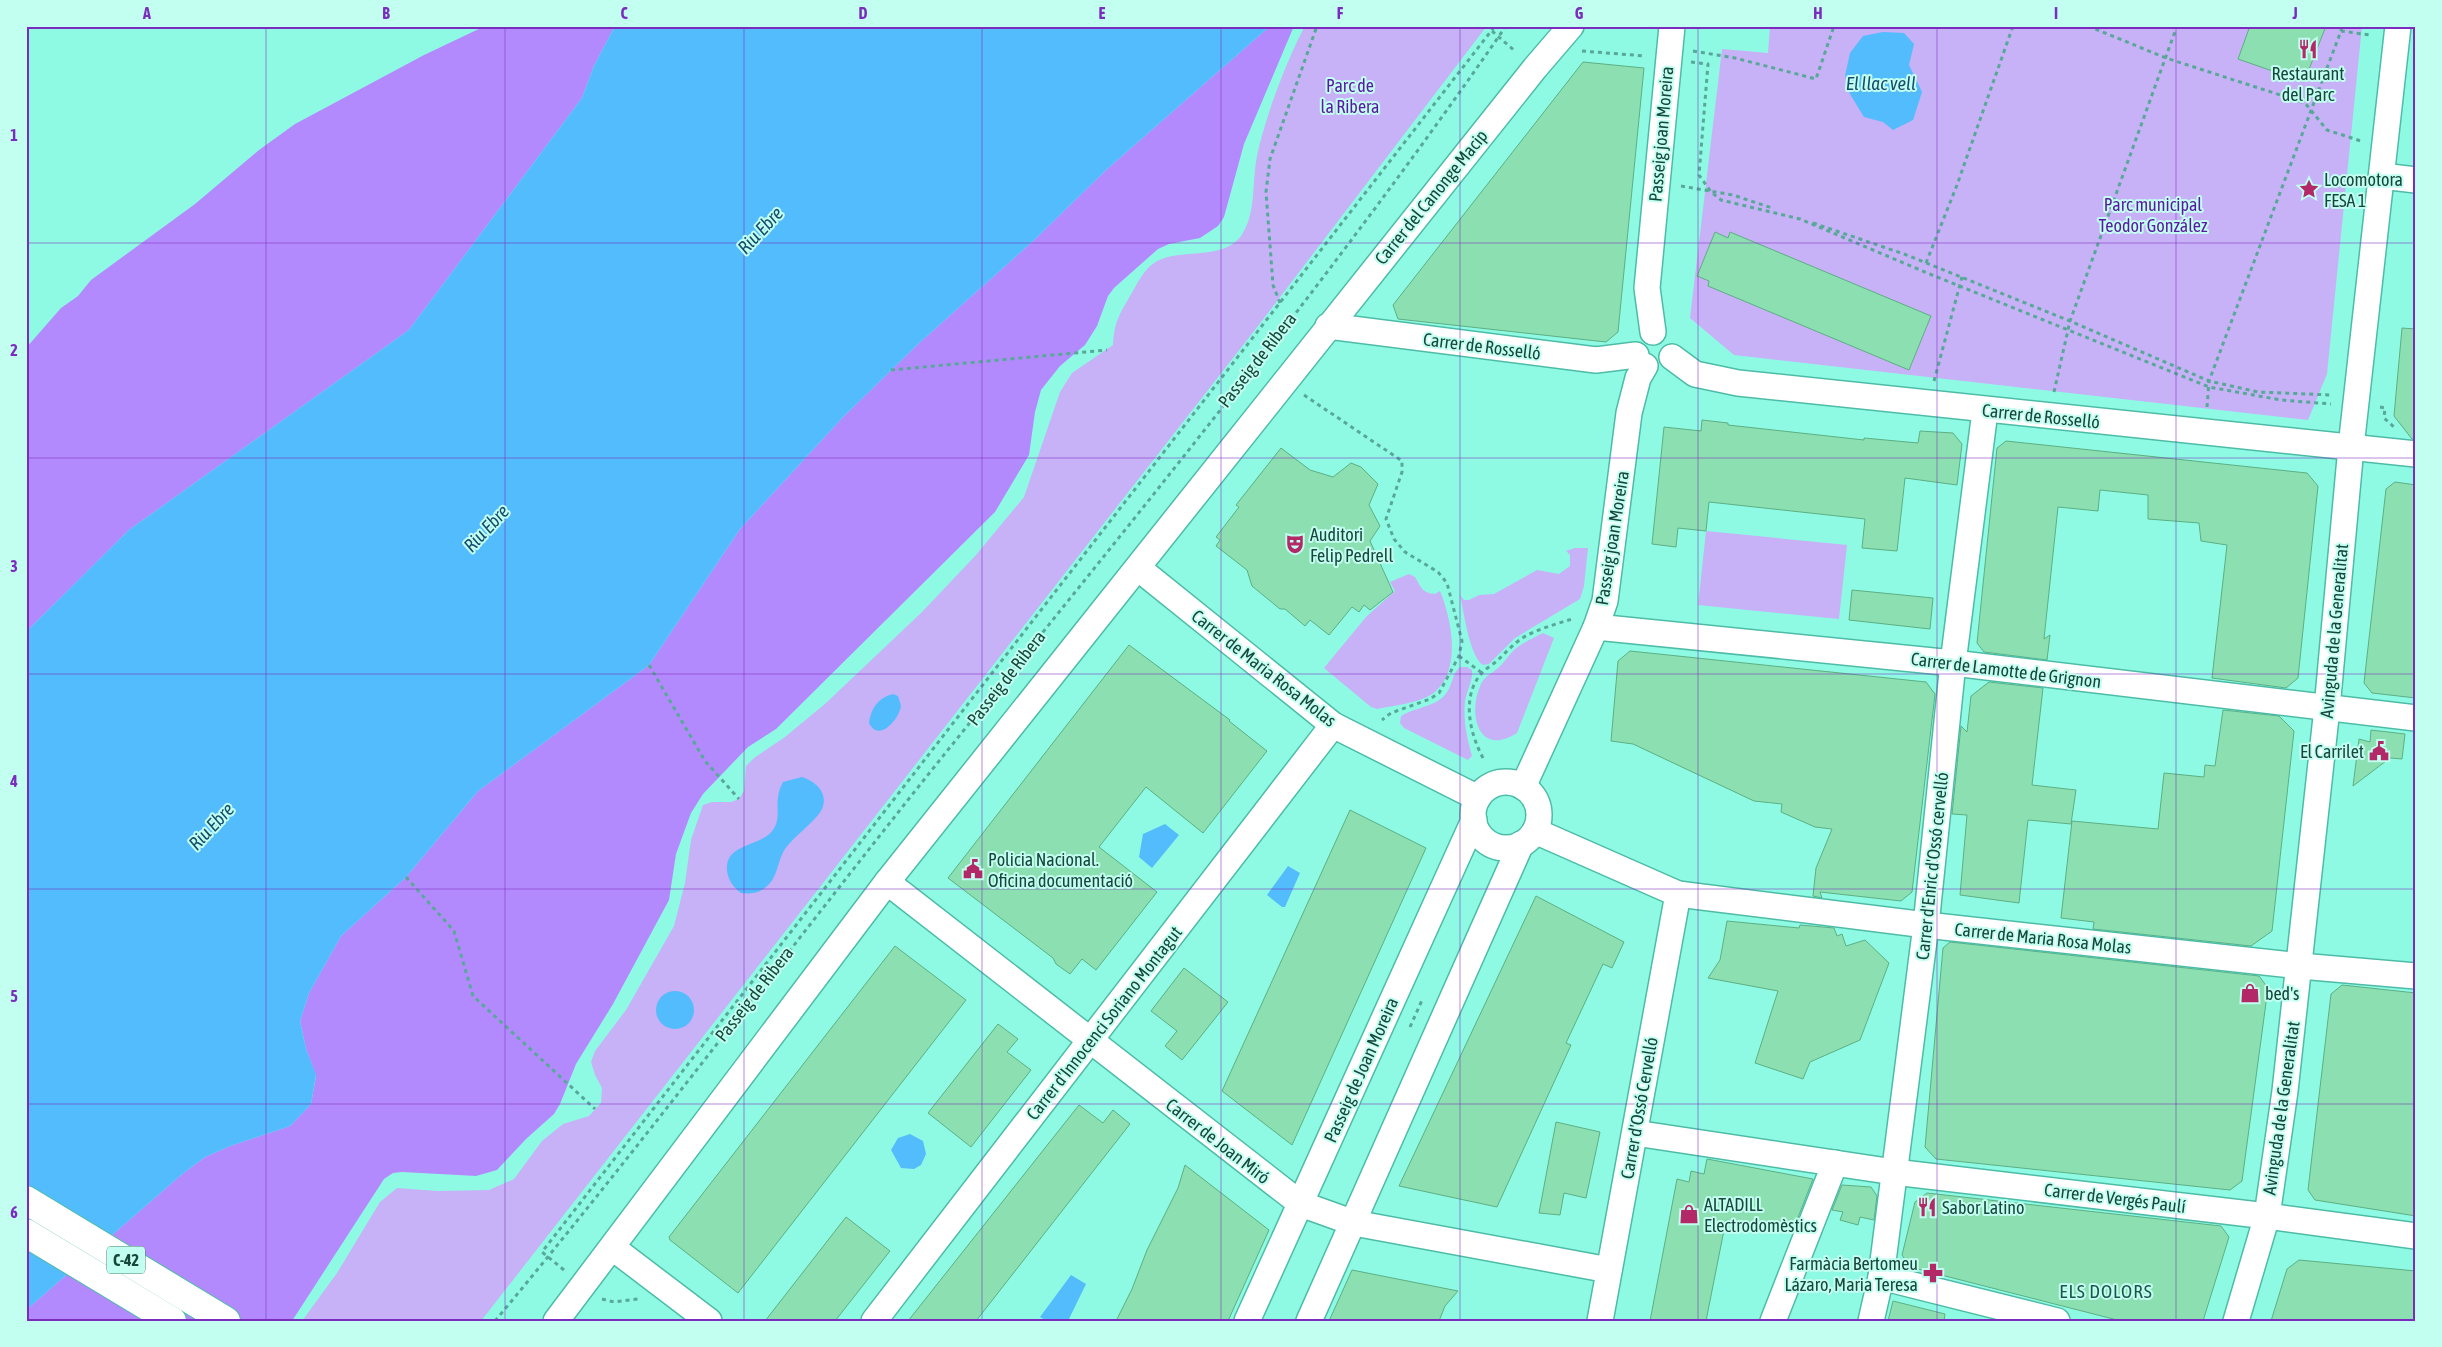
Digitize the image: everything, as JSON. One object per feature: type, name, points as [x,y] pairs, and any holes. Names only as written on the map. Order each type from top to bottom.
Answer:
[{"type":"main road","name":"C-42","points":[[26,1200],[226,1321]]},
{"type":"main road","name":"C-42","points":[[26,1233],[172,1321]]},
{"type":"street","points":[[1535,68],[1560,26]]},
{"type":"street","points":[[1535,68],[1571,26]]},
{"type":"street","name":"Avinguda de la Generalitat","points":[[2236,1321],[2267,1216],[2300,966],[2328,708],[2351,448],[2398,26]]},
{"type":"street","name":"Passeig joan Moreira","points":[[1653,332],[1647,288],[1670,44]]},
{"type":"street","name":"Carrer del Canonge Macip","points":[[1328,326],[1535,68]]},
{"type":"street","points":[[2382,176],[2416,180]]},
{"type":"street","name":"Carrer de Rosselló","points":[[1328,326],[1596,360],[1641,361]]},
{"type":"street","name":"Passeig de Ribera","points":[[556,1321],[613,1248],[887,882],[1138,568],[1328,326]]},
{"type":"street","points":[[1653,332],[1665,335],[1673,349],[1672,357],[1662,367],[1655,369],[1641,361],[1637,344],[1640,338],[1653,332]]},
{"type":"street","name":"Carrer de Rosselló","points":[[1672,357],[1694,374],[1738,383],[2416,454]]},
{"type":"street","name":"Passeig joan Moreira","points":[[1523,787],[1586,622],[1605,601],[1611,568],[1629,413],[1641,361]]},
{"type":"street","name":"Carrer d'Enric d'Ossó cervelló","points":[[1871,1321],[1881,1277],[1926,925],[1953,663],[1986,410]]},
{"type":"street","name":"Carrer de Maria Rosa Molas","points":[[1138,568],[1333,725],[1476,809]]},
{"type":"street","name":"Carrer de Lamotte de Grignon","points":[[1586,622],[2416,718]]},
{"type":"street","name":"Carrer d'Innocenci Soriano Montagut","points":[[874,1321],[1333,725]]},
{"type":"street","points":[[1309,1321],[1528,838],[1539,819],[1538,806],[1532,795],[1523,787],[1507,782],[1496,784],[1486,789],[1476,809],[1482,836],[1491,844],[1503,847],[1528,838]]},
{"type":"street","name":"Passeig de Joan Moreira","points":[[1247,1321],[1301,1204],[1476,809]]},
{"type":"street","name":"Carrer de Maria Rosa Molas","points":[[1528,838],[1678,894],[1926,925],[2300,966],[2416,976]]},
{"type":"street","name":"Carrer de Joan Miró","points":[[887,882],[1090,1042],[1301,1204],[1354,1223],[1609,1270]]},
{"type":"street","name":"Carrer d'Ossó Cervelló","points":[[1600,1321],[1678,894]]},
{"type":"street","name":"Carrer de Vergés Paulí","points":[[1635,1133],[1894,1172],[2267,1216],[2416,1236]]},
{"type":"street","points":[[1773,1321],[1835,1163]]},
{"type":"street","points":[[613,1248],[709,1321]]},
{"type":"street","points":[[1881,1277],[2057,1321]]},
{"type":"path","points":[[1280,304],[1273,286],[1266,192],[1269,167],[1317,26]]},
{"type":"path","points":[[645,1300],[633,1298],[604,1301],[542,1252],[1495,26]]},
{"type":"path","name":"Passeig de Ribera","points":[[496,1321],[548,1258],[785,953],[1260,358],[1431,134],[1506,26]]},
{"type":"path","points":[[1576,51],[1670,44],[1735,58],[1816,79],[1834,26]]},
{"type":"path","points":[[1926,263],[1957,185],[2013,26]]},
{"type":"path","points":[[2088,26],[2166,58],[2305,103],[2327,130],[2385,148]]},
{"type":"path","points":[[2049,417],[2070,321],[2177,26]]},
{"type":"path","points":[[2204,433],[2209,381],[2312,112],[2342,26]]},
{"type":"path","points":[[1492,31],[1535,68]]},
{"type":"path","points":[[2341,31],[2370,35]]},
{"type":"path","points":[[1670,44],[1708,64],[1699,170],[1703,183],[1721,200],[1800,219],[2209,387],[2281,400],[2357,401]]},
{"type":"path","points":[[1657,181],[1733,195],[1926,263],[2070,321],[2209,381],[2258,392],[2357,401],[2385,408],[2384,418],[2399,430]]},
{"type":"path","points":[[1928,404],[1962,277]]},
{"type":"path","points":[[891,370],[1106,350]]},
{"type":"path","points":[[1304,395],[1402,461],[1402,472],[1386,519],[1394,539],[1405,552],[1438,572],[1447,583],[1462,641],[1459,656],[1439,693],[1430,699],[1391,713],[1382,720]]},
{"type":"path","points":[[1483,758],[1477,746],[1470,721],[1472,694],[1482,673],[1518,641],[1532,632],[1586,622]]},
{"type":"path","points":[[1459,656],[1482,673]]},
{"type":"path","points":[[649,666],[705,761],[739,799]]},
{"type":"path","points":[[406,877],[454,931],[473,996],[596,1109]]},
{"type":"green space","name":"Parc de la Ribera","points":[[1305,26],[1486,27],[1258,326],[481,1321],[302,1321],[337,1273],[380,1202],[397,1188],[437,1191],[489,1190],[514,1179],[542,1141],[563,1124],[589,1116],[601,1103],[602,1088],[591,1062],[595,1051],[626,1010],[674,926],[685,883],[691,840],[703,805],[712,802],[731,802],[739,799],[744,791],[746,766],[826,703],[922,612],[976,555],[1024,497],[1060,392],[1072,373],[1113,345],[1120,314],[1149,267],[1159,260],[1171,256],[1221,249],[1232,244],[1241,236],[1249,219],[1253,200],[1256,162],[1269,111],[1283,74]]},
{"type":"green space","name":"Parc municipal Teodor González","points":[[1770,26],[2362,26],[2327,374],[2308,420],[1734,355],[1690,318],[1722,49],[1768,53]]},
{"type":"green space","points":[[1706,531],[1847,545],[1839,619],[1698,605]]},
{"type":"green space","points":[[1575,548],[1588,548],[1584,586],[1580,599],[1515,638],[1489,664],[1483,665],[1474,653],[1460,595],[1464,600],[1469,600],[1479,595],[1494,594],[1537,570],[1559,574],[1570,566],[1570,555],[1566,551]]},
{"type":"green space","points":[[1409,574],[1415,577],[1422,589],[1427,592],[1435,594],[1440,591],[1448,615],[1452,642],[1452,656],[1449,669],[1444,681],[1430,695],[1408,703],[1377,709],[1371,707],[1324,668],[1366,617],[1395,591],[1390,582]]},
{"type":"green space","points":[[1543,633],[1554,638],[1517,733],[1504,739],[1493,740],[1485,736],[1479,729],[1475,707],[1482,682],[1516,648]]},
{"type":"green space","points":[[1460,667],[1467,667],[1472,670],[1472,678],[1465,701],[1466,729],[1472,756],[1468,760],[1404,728],[1400,723],[1401,716],[1432,704],[1443,697]]},
{"type":"shaded area","points":[[485,26],[615,26],[594,66],[582,98],[409,330],[129,530],[26,632],[26,348],[61,308],[78,296],[91,280],[195,204],[259,150],[295,124],[424,55]]},
{"type":"shaded area","points":[[1270,26],[1294,26],[1244,144],[1224,217],[1218,226],[1200,238],[1169,244],[1158,249],[1114,288],[1108,296],[1097,326],[1085,345],[1060,366],[1041,390],[1035,412],[1029,455],[995,512],[776,729],[748,747],[703,794],[691,813],[676,854],[669,900],[613,1004],[576,1064],[554,1114],[526,1139],[497,1170],[476,1176],[402,1172],[393,1173],[384,1179],[292,1321],[26,1321],[26,1310],[181,1175],[205,1157],[230,1146],[290,1126],[311,1104],[316,1076],[306,1049],[300,1021],[309,993],[341,936],[406,877],[478,791],[649,665],[740,529],[843,417],[918,344],[1033,241],[1106,170]]},
{"type":"water","name":"Riu Ebre","points":[[615,26],[1270,26],[1106,170],[1033,241],[918,344],[843,417],[740,529],[649,665],[478,791],[406,877],[341,936],[309,993],[300,1021],[306,1049],[316,1075],[311,1104],[290,1126],[230,1146],[205,1157],[181,1175],[26,1310],[26,632],[129,530],[409,330],[582,98],[594,66]]},
{"type":"water","name":"El llac vell","points":[[1883,32],[1904,33],[1914,44],[1909,65],[1922,92],[1913,120],[1893,130],[1883,122],[1864,117],[1850,94],[1845,76],[1850,53],[1863,36]]},
{"type":"water","points":[[893,694],[898,696],[901,706],[897,717],[883,730],[873,729],[869,723],[871,713],[876,704],[883,698]]},
{"type":"water","points":[[802,777],[812,781],[820,788],[824,798],[822,809],[785,849],[770,883],[757,892],[741,893],[733,886],[730,880],[727,870],[728,861],[738,850],[760,840],[773,830],[777,819],[778,796],[783,782]]},
{"type":"water","points":[[1165,824],[1179,835],[1152,868],[1139,857],[1143,834]]},
{"type":"water","points":[[1288,866],[1300,873],[1285,907],[1282,907],[1267,895]]},
{"type":"water","points":[[675,991],[689,996],[694,1010],[689,1024],[675,1029],[661,1024],[656,1010],[661,996]]},
{"type":"water","points":[[910,1134],[923,1141],[926,1154],[921,1165],[914,1169],[901,1168],[891,1150],[898,1138]]},
{"type":"water","points":[[1071,1275],[1086,1284],[1068,1321],[1047,1321],[1040,1317]]},
{"type":"building","points":[[2250,26],[2326,26],[2304,82],[2238,59]]},
{"type":"building","points":[[1583,62],[1644,68],[1618,332],[1606,342],[1398,319],[1393,305]]},
{"type":"building","points":[[1715,232],[1728,238],[1730,232],[1931,316],[1909,370],[1708,286],[1709,281],[1697,276]]},
{"type":"building","points":[[2402,328],[2416,329],[2416,440],[2412,439],[2394,416]]},
{"type":"building","points":[[1702,420],[1728,423],[1728,425],[1864,440],[1864,438],[1918,443],[1920,431],[1953,433],[1962,444],[1957,485],[1905,478],[1897,551],[1862,548],[1865,519],[1709,502],[1706,531],[1678,528],[1676,547],[1652,544],[1664,427],[1701,431]]},
{"type":"building","points":[[2006,441],[2307,473],[2318,486],[2298,678],[2286,688],[2212,678],[2227,545],[2201,541],[2199,523],[2148,519],[2148,495],[2100,490],[2098,511],[2058,507],[2044,639],[2050,635],[2047,660],[1984,652],[1977,643],[1997,448]]},
{"type":"building","name":"Auditori Felip Pedrell","points":[[1281,448],[1310,470],[1333,477],[1351,463],[1361,467],[1378,484],[1369,505],[1380,526],[1370,541],[1393,592],[1370,610],[1364,605],[1359,612],[1352,607],[1329,635],[1310,620],[1305,626],[1285,609],[1280,609],[1252,586],[1247,570],[1216,546],[1220,540],[1216,537],[1239,507],[1236,505]]},
{"type":"building","points":[[2395,482],[2416,485],[2416,698],[2372,693],[2364,683],[2386,489]]},
{"type":"building","points":[[1852,590],[1933,598],[1930,629],[1849,620]]},
{"type":"building","points":[[1129,645],[1230,720],[1267,751],[1203,833],[1146,787],[1099,847],[1157,892],[1096,970],[1082,959],[1070,974],[1056,964],[1053,958],[948,878]]},
{"type":"building","points":[[1630,651],[1926,682],[1935,694],[1912,892],[1901,901],[1820,892],[1822,898],[1813,896],[1816,868],[1832,829],[1815,827],[1781,812],[1782,804],[1754,801],[1633,744],[1611,741],[1618,661]]},
{"type":"building","points":[[1989,682],[2043,688],[2032,785],[2076,790],[2071,824],[2028,820],[2019,903],[1960,895],[1967,815],[1952,814],[1961,726],[1967,732],[1971,696]]},
{"type":"building","points":[[2223,710],[2279,716],[2294,731],[2272,931],[2251,946],[2093,929],[2094,922],[2061,918],[2072,821],[2158,829],[2164,773],[2204,777],[2205,765],[2215,766]]},
{"type":"building","points":[[2371,730],[2405,734],[2402,759],[2390,758],[2353,786],[2359,739],[2370,742]]},
{"type":"building","points":[[1350,810],[1426,848],[1292,1145],[1222,1091]]},
{"type":"building","points":[[1536,896],[1624,942],[1612,968],[1603,964],[1566,1043],[1571,1045],[1497,1207],[1399,1186]]},
{"type":"building","points":[[1727,921],[1799,928],[1800,925],[1834,928],[1837,936],[1842,934],[1846,946],[1865,940],[1889,963],[1860,1040],[1810,1062],[1803,1079],[1755,1063],[1778,991],[1708,978],[1720,960]]},
{"type":"building","points":[[1950,942],[2259,976],[2268,988],[2242,1181],[2230,1190],[1936,1159],[1925,1147],[1943,948]]},
{"type":"building","points":[[895,946],[966,1000],[738,1293],[670,1240],[669,1237]]},
{"type":"building","points":[[1184,968],[1228,1002],[1182,1060],[1165,1046],[1177,1031],[1151,1011]]},
{"type":"building","points":[[2342,985],[2416,993],[2416,1216],[2315,1200],[2308,1190],[2331,994]]},
{"type":"building","points":[[998,1024],[1018,1039],[1007,1052],[1031,1070],[971,1147],[928,1113]]},
{"type":"building","points":[[1079,1105],[1103,1123],[1113,1110],[1130,1124],[976,1321],[908,1321]]},
{"type":"building","points":[[1556,1122],[1600,1132],[1586,1198],[1564,1193],[1560,1215],[1539,1213]]},
{"type":"building","points":[[1707,1159],[1813,1179],[1792,1233],[1726,1220],[1706,1321],[1650,1321],[1677,1179],[1689,1182],[1691,1171],[1704,1174]]},
{"type":"building","points":[[1185,1165],[1269,1230],[1228,1321],[1116,1321],[1132,1289],[1147,1250],[1178,1188]]},
{"type":"building","points":[[1842,1185],[1871,1187],[1877,1196],[1874,1220],[1860,1217],[1858,1225],[1840,1220],[1843,1212],[1832,1210]]},
{"type":"building","points":[[1927,1193],[2221,1226],[2229,1237],[2203,1321],[2121,1321],[1910,1267],[1902,1255],[1915,1202]]},
{"type":"building","points":[[846,1217],[890,1251],[835,1321],[765,1321]]},
{"type":"building","points":[[2299,1260],[2416,1271],[2416,1321],[2271,1321],[2287,1269]]},
{"type":"building","points":[[1352,1270],[1458,1291],[1445,1306],[1439,1321],[1329,1321]]},
{"type":"building","points":[[1893,1301],[1945,1314],[1944,1321],[1888,1321]]},
{"type":"place","name":"Restaurant del Parc","points":[[2308,49]]},
{"type":"place","name":"Locomotora FESA 1","points":[[2309,189]]},
{"type":"place","name":"Auditori Felip Pedrell","points":[[1295,544]]},
{"type":"place","name":"El Carrilet","points":[[2379,751]]},
{"type":"place","name":"Policia Nacional. Oficina documentació","points":[[973,869]]},
{"type":"place","name":"bed's","points":[[2250,993]]},
{"type":"place","name":"Sabor Latino","points":[[1927,1207]]},
{"type":"place","name":"ALTADILL Electrodomèstics","points":[[1689,1214]]},
{"type":"place","name":"Farmàcia Bertomeu Lázaro, Maria Teresa","points":[[1933,1273]]},
{"type":"district","name":"ELS DOLORS","points":[[2106,1291]]}]
